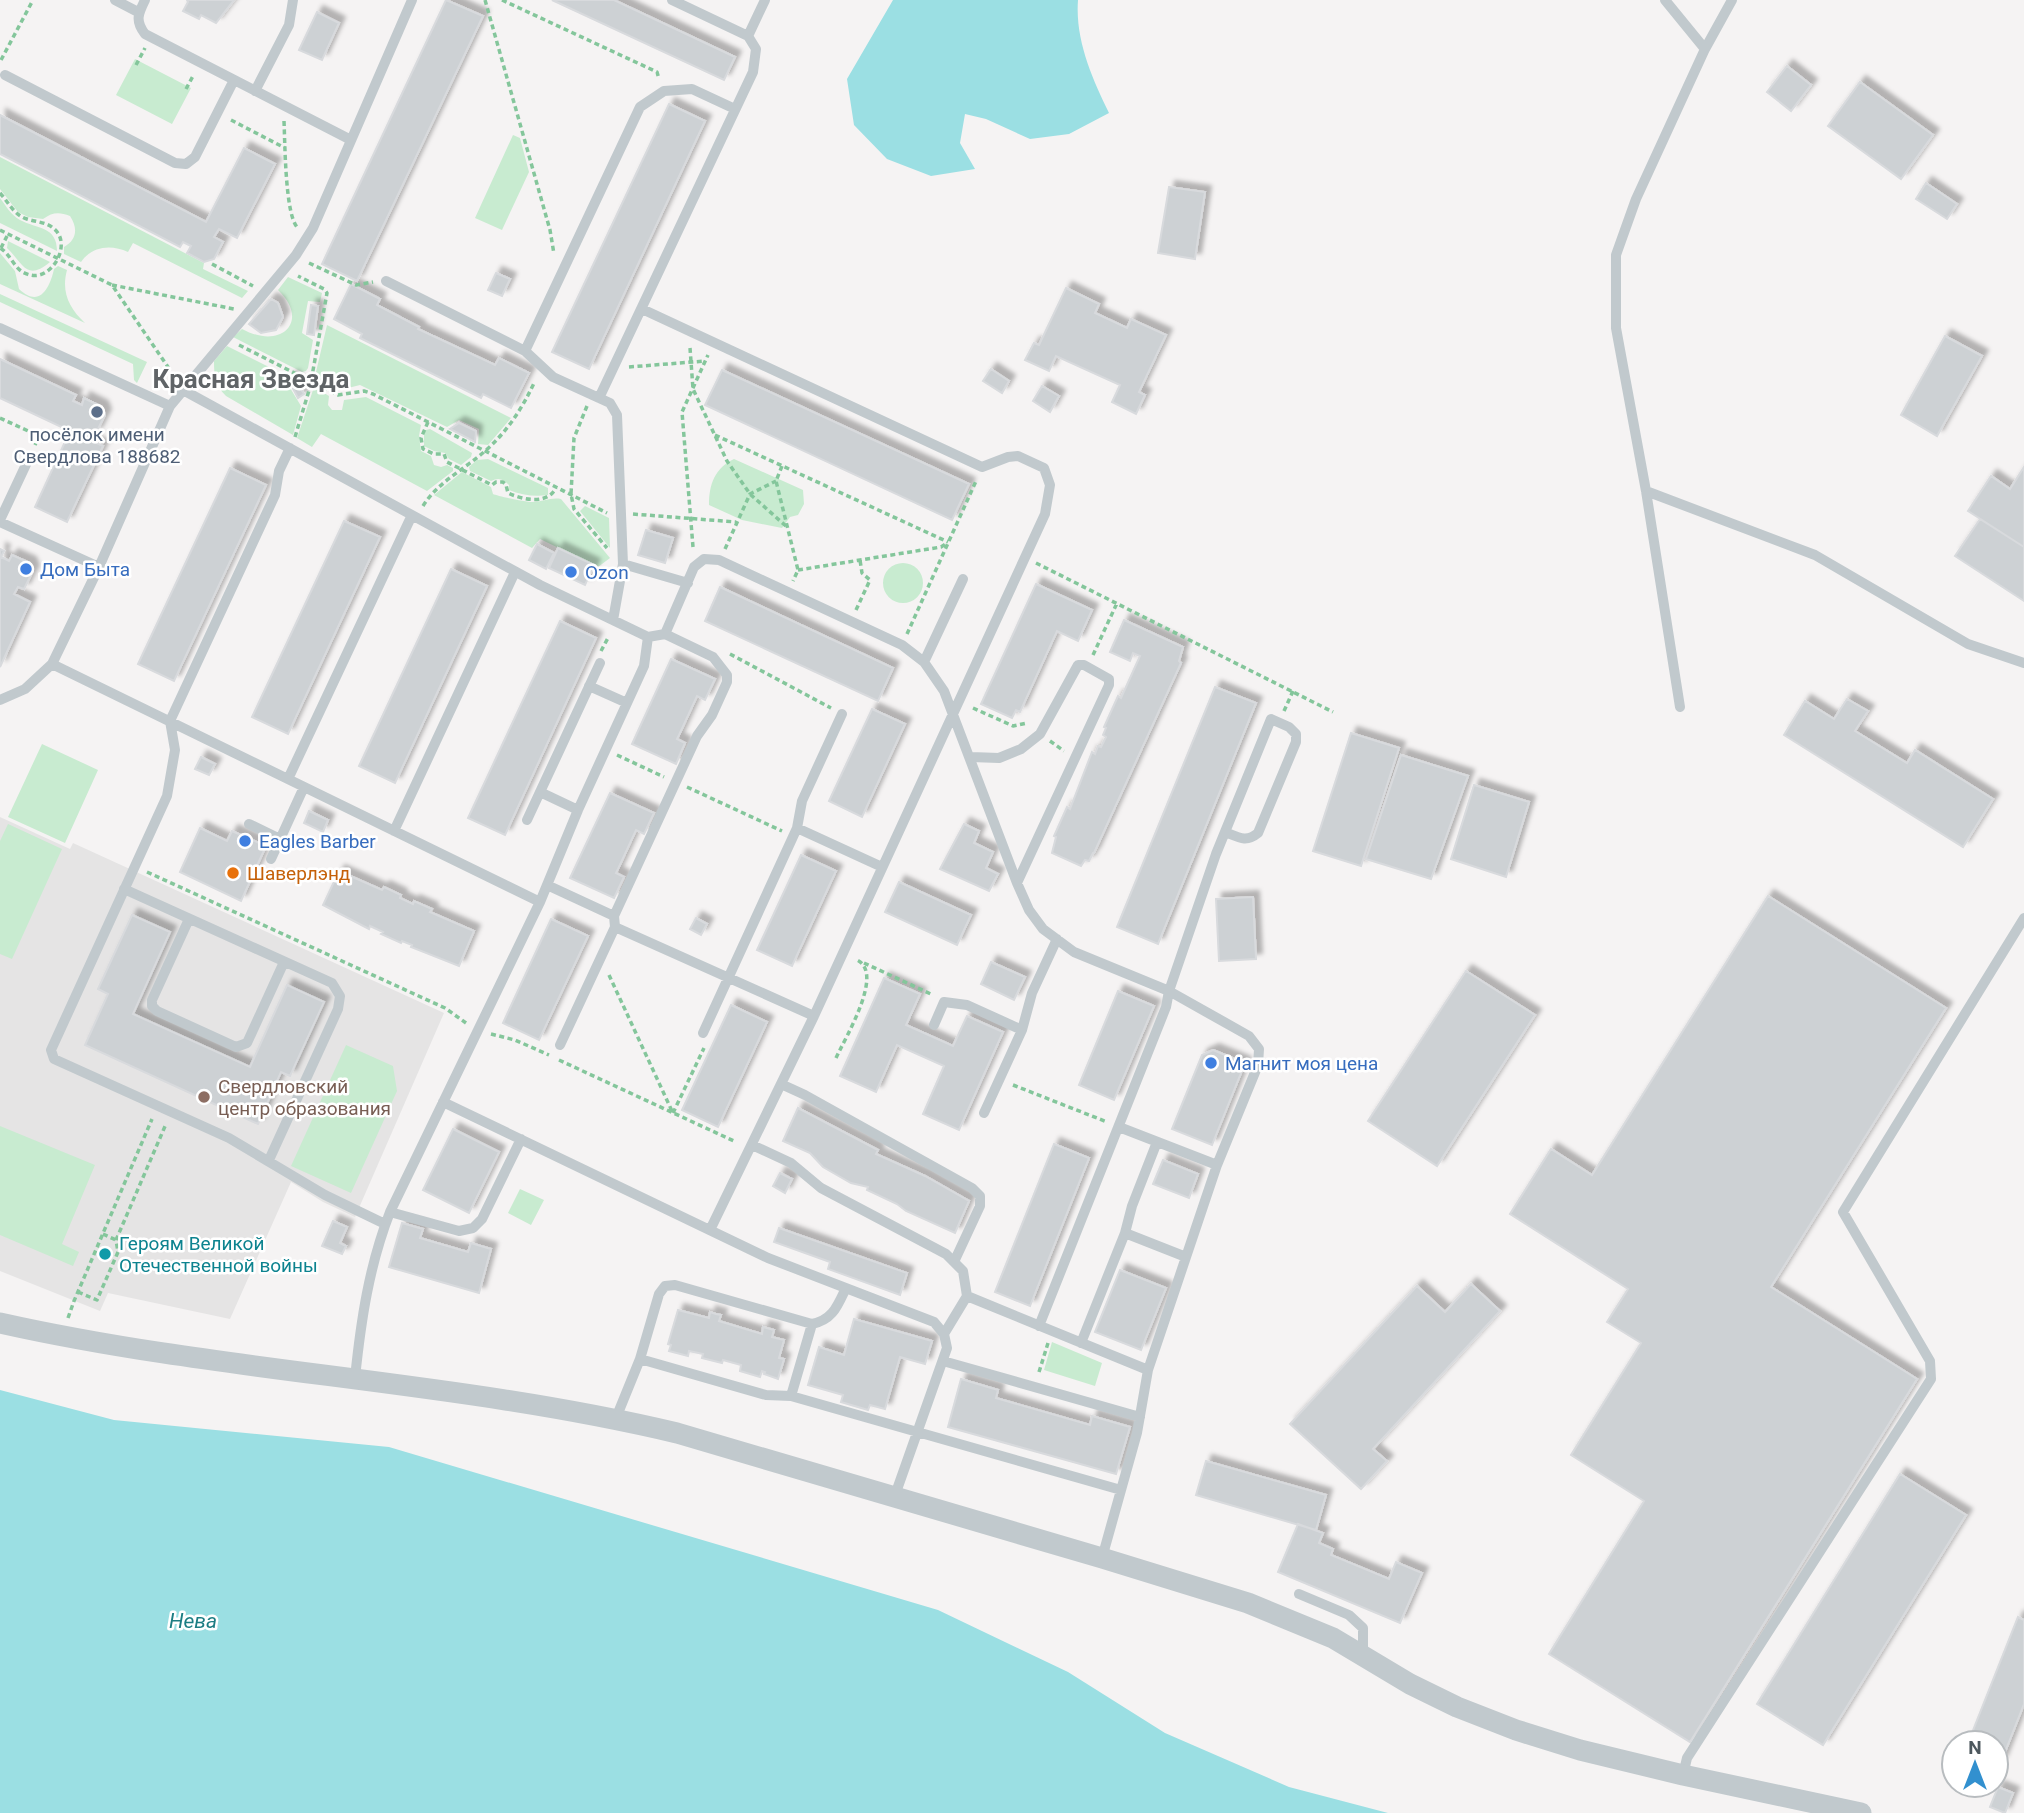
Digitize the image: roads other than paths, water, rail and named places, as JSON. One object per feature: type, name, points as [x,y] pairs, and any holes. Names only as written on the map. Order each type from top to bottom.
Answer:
[{"type":"street","points":[[0,1323],[167,1355],[355,1378],[616,1418],[737,1450],[1102,1558],[1259,1608],[1333,1639],[1410,1685],[1516,1730],[1580,1750],[1683,1776],[1861,1813]]},
{"type":"lane","points":[[115,0],[138,12]]},
{"type":"lane","points":[[145,0],[138,12],[138,24],[145,34],[351,140]]},
{"type":"lane","points":[[255,90],[289,25],[293,0]]},
{"type":"lane","points":[[0,700],[25,689],[52,664],[99,567],[170,406],[284,269],[313,228],[412,0]]},
{"type":"lane","points":[[596,397],[642,309],[752,72],[756,49],[748,36],[672,0]]},
{"type":"lane","points":[[748,36],[765,0]]},
{"type":"lane","points":[[1665,0],[1705,48]]},
{"type":"lane","points":[[1680,707],[1646,491],[1616,328],[1616,255],[1636,199],[1705,48],[1732,0]]},
{"type":"lane","points":[[5,75],[175,163],[186,164],[195,157],[234,80]]},
{"type":"lane","points":[[525,351],[640,107],[664,90],[692,89],[735,109]]},
{"type":"lane","points":[[386,281],[525,351],[553,377],[610,403],[617,415],[623,564],[613,620]]},
{"type":"lane","points":[[642,309],[982,467],[1018,456],[1044,468],[1050,485],[1045,514],[814,1016],[710,1230]]},
{"type":"lane","points":[[0,328],[170,406]]},
{"type":"lane","points":[[183,390],[515,572],[648,637],[665,634],[713,657],[727,675],[727,682],[712,715],[697,736],[601,958],[560,1045]]},
{"type":"lane","points":[[290,448],[279,471],[275,495],[170,721],[175,750],[167,796],[51,1055],[54,1059],[229,1138],[325,1195],[386,1224]]},
{"type":"lane","points":[[30,456],[0,521],[99,567]]},
{"type":"lane","points":[[1646,491],[1815,555],[1968,644],[2024,663]]},
{"type":"lane","points":[[288,779],[414,516]]},
{"type":"lane","points":[[665,634],[694,567],[704,559],[719,560],[902,645],[924,662],[956,706],[971,757],[1017,883],[1029,910],[1043,929],[1074,952],[1168,991],[1249,1036],[1259,1049],[1258,1065],[1217,1165],[1148,1370],[1140,1418],[1102,1558]]},
{"type":"lane","points":[[623,564],[688,583]]},
{"type":"lane","points":[[394,831],[515,572]]},
{"type":"lane","points":[[924,662],[963,579]]},
{"type":"lane","points":[[355,1378],[366,1293],[377,1246],[390,1212],[540,902],[578,810],[644,666],[648,637]]},
{"type":"lane","points":[[527,820],[600,663]]},
{"type":"lane","points":[[52,664],[540,902]]},
{"type":"lane","points":[[971,757],[999,758],[1020,749],[1042,731],[1078,665],[1088,667],[1109,679],[1017,883]]},
{"type":"lane","points":[[589,686],[627,703]]},
{"type":"lane","points":[[703,1033],[795,832],[802,801],[842,714]]},
{"type":"lane","points":[[1039,1326],[1166,1007],[1168,991],[1225,832],[1271,719],[1289,727],[1296,734],[1296,742],[1258,833],[1251,839],[1243,840],[1225,832]]},
{"type":"lane","points":[[271,859],[304,787]]},
{"type":"lane","points":[[540,792],[578,810]]},
{"type":"lane","points":[[249,824],[280,839]]},
{"type":"lane","points":[[795,832],[882,867]]},
{"type":"lane","points":[[547,885],[728,978],[814,1016]]},
{"type":"lane","points":[[124,889],[332,983],[340,996],[338,1009],[269,1160]]},
{"type":"lane","points":[[1683,1776],[1687,1758],[1931,1379],[1930,1361],[1843,1212],[2024,918]]},
{"type":"lane","points":[[189,919],[152,1000],[152,1006],[157,1011],[236,1047],[247,1043],[284,962]]},
{"type":"lane","points":[[984,1113],[1022,1030],[1032,993],[1057,939]]},
{"type":"lane","points":[[934,1025],[944,1002],[967,1005],[1022,1030]]},
{"type":"lane","points":[[781,1084],[972,1188],[980,1196],[979,1206],[954,1262]]},
{"type":"lane","points":[[443,1102],[768,1258],[845,1290],[934,1322],[944,1334],[947,1348],[894,1498]]},
{"type":"lane","points":[[1119,1127],[1217,1165]]},
{"type":"lane","points":[[390,1212],[459,1231],[473,1228],[482,1219],[521,1139]]},
{"type":"lane","points":[[1082,1343],[1157,1142]]},
{"type":"lane","points":[[752,1145],[791,1163],[821,1188],[946,1254],[962,1271],[967,1296],[944,1334]]},
{"type":"lane","points":[[1125,1233],[1186,1257]]},
{"type":"lane","points":[[616,1418],[640,1359],[659,1294],[665,1286],[675,1285],[812,1324],[822,1322],[833,1314],[845,1290]]},
{"type":"lane","points":[[967,1296],[1148,1370]]},
{"type":"lane","points":[[791,1396],[812,1324]]},
{"type":"lane","points":[[640,1359],[766,1395],[791,1396],[1121,1490]]},
{"type":"lane","points":[[943,1362],[1140,1418]]},
{"type":"lane","points":[[1299,1594],[1349,1615],[1363,1628],[1363,1657]]},
{"type":"water","points":[[893,0],[1078,0],[1082,44],[1109,113],[1069,134],[1030,139],[986,119],[965,114],[960,143],[975,169],[931,176],[887,159],[854,125],[847,79]]},
{"type":"water","name":"Нева","points":[[0,1390],[114,1420],[389,1447],[938,1610],[1068,1672],[1165,1733],[1289,1787],[1388,1813],[0,1813]]},
{"type":"place","name":"посёлок имени Свердлова 188682","points":[[97,412]]},
{"type":"place","name":"Дом Быта","points":[[26,569]]},
{"type":"place","name":"Ozon","points":[[571,572]]},
{"type":"place","name":"Eagles Barber","points":[[245,841]]},
{"type":"place","name":"Шаверлэнд","points":[[233,873]]},
{"type":"place","name":"Магнит моя цена","points":[[1211,1063]]},
{"type":"place","name":"Свердловский центр образования","points":[[204,1097]]},
{"type":"place","name":"Героям Великой Отечественной войны","points":[[105,1254]]},
{"type":"district","name":"Красная Звезда","points":[[251,379]]}]
